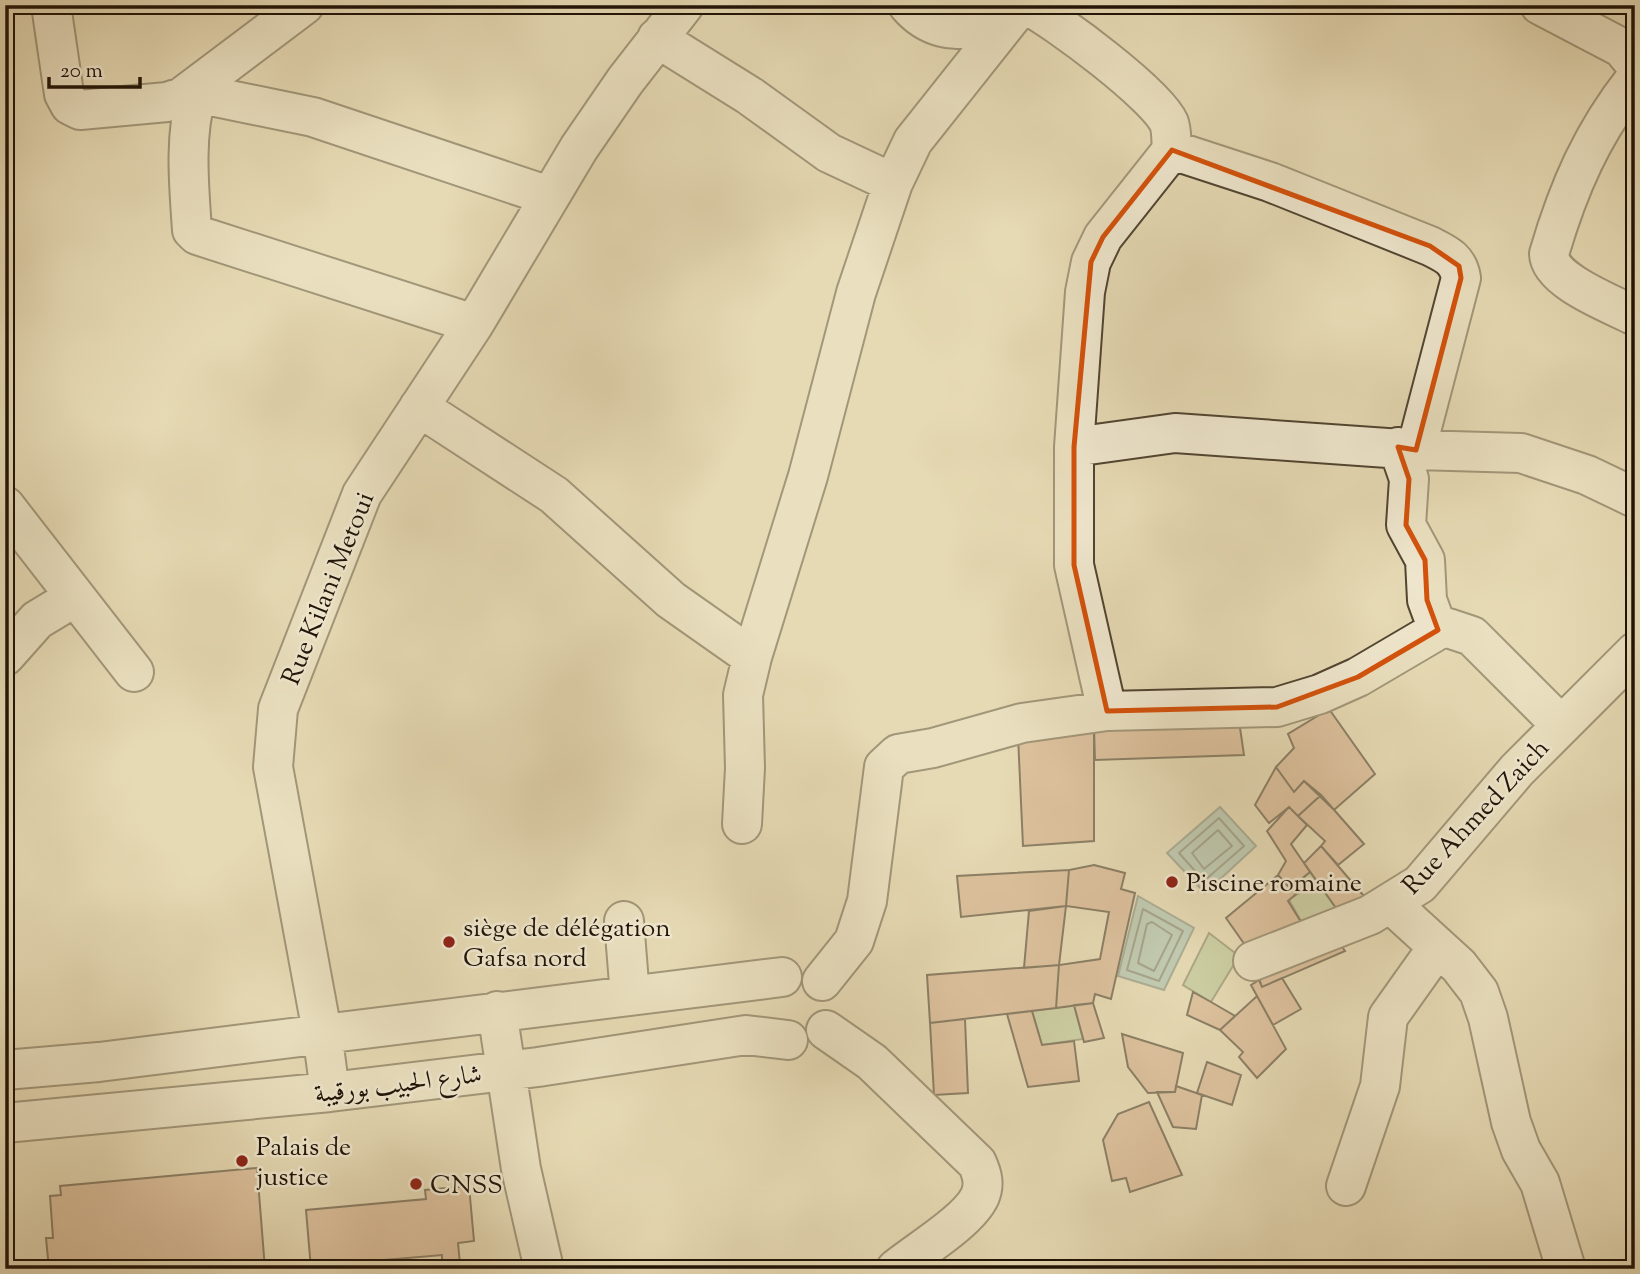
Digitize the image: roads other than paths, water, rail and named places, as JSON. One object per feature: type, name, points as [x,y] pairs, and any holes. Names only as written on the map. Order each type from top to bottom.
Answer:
[{"type":"street","points":[[51,5],[64,94],[70,106],[80,110],[167,102],[194,93],[228,61],[304,5]]},
{"type":"street","name":"Rue Kilani Metoui","points":[[330,1092],[323,1032],[274,767],[278,709],[362,494],[474,324],[549,195],[657,38],[684,5]]},
{"type":"street","points":[[908,5],[934,25],[961,29],[981,22],[1005,5]]},
{"type":"street","points":[[742,824],[745,768],[743,695],[752,657],[808,476],[856,293],[893,183],[913,141],[1021,5]]},
{"type":"street","points":[[1027,5],[1106,61],[1149,99],[1169,123],[1172,150],[1103,237],[1091,262],[1085,292],[1074,447],[1074,565],[1107,711]]},
{"type":"street","points":[[1540,5],[1631,56],[1616,103],[1583,157],[1549,254],[1551,267],[1564,279],[1635,316]]},
{"type":"street","points":[[657,38],[750,96],[829,153],[893,183]]},
{"type":"street","points":[[194,93],[313,117],[549,195]]},
{"type":"street","points":[[194,93],[189,156],[192,230],[197,236],[474,324]]},
{"type":"street","points":[[1172,150],[1270,183],[1430,246],[1452,257],[1459,265],[1461,278],[1407,449],[1409,479],[1406,525],[1425,560],[1427,600],[1438,630]]},
{"type":"street","points":[[419,407],[554,495],[671,600],[752,657]]},
{"type":"street","points":[[1074,447],[1175,433],[1407,449],[1521,453],[1587,475],[1635,498]]},
{"type":"street","points":[[5,506],[134,672]]},
{"type":"street","points":[[5,656],[37,620],[75,597]]},
{"type":"street","points":[[822,981],[853,941],[867,901],[884,766],[898,754],[933,748],[1022,723],[1107,711],[1277,707],[1320,694],[1358,677],[1438,630],[1448,628],[1472,636],[1560,724]]},
{"type":"street","name":"Rue Ahmed Zaich","points":[[1253,961],[1391,904],[1420,884],[1560,724],[1635,652]]},
{"type":"street","points":[[1391,904],[1459,966],[1479,992],[1488,1018],[1511,1122],[1521,1150],[1540,1183],[1566,1269]]},
{"type":"street","points":[[624,921],[630,996]]},
{"type":"street","points":[[1346,1186],[1380,1086],[1388,1017],[1437,948]]},
{"type":"street","points":[[5,1070],[99,1062],[803,973],[822,981],[833,999],[831,1021],[826,1030],[809,1041],[789,1040],[771,1027],[764,1005],[767,994],[782,977]]},
{"type":"street","points":[[497,1011],[533,1227],[544,1269]]},
{"type":"street","points":[[826,1030],[872,1062],[977,1163],[981,1173],[980,1196],[966,1214],[896,1269]]},
{"type":"street","name":"شارع الحبيب بورقيبة","points":[[5,1124],[330,1092],[505,1071],[746,1035],[789,1040]]},
{"type":"water","points":[[1220,807],[1256,846],[1205,893],[1167,853]]},
{"type":"water","points":[[1138,896],[1194,928],[1164,990],[1118,976]]},
{"type":"place","name":"Piscine romaine","points":[[1172,882]]},
{"type":"place","name":"siège de délégation Gafsa nord","points":[[449,942]]},
{"type":"place","name":"Palais de justice","points":[[242,1161]]},
{"type":"place","name":"CNSS","points":[[416,1184]]}]
